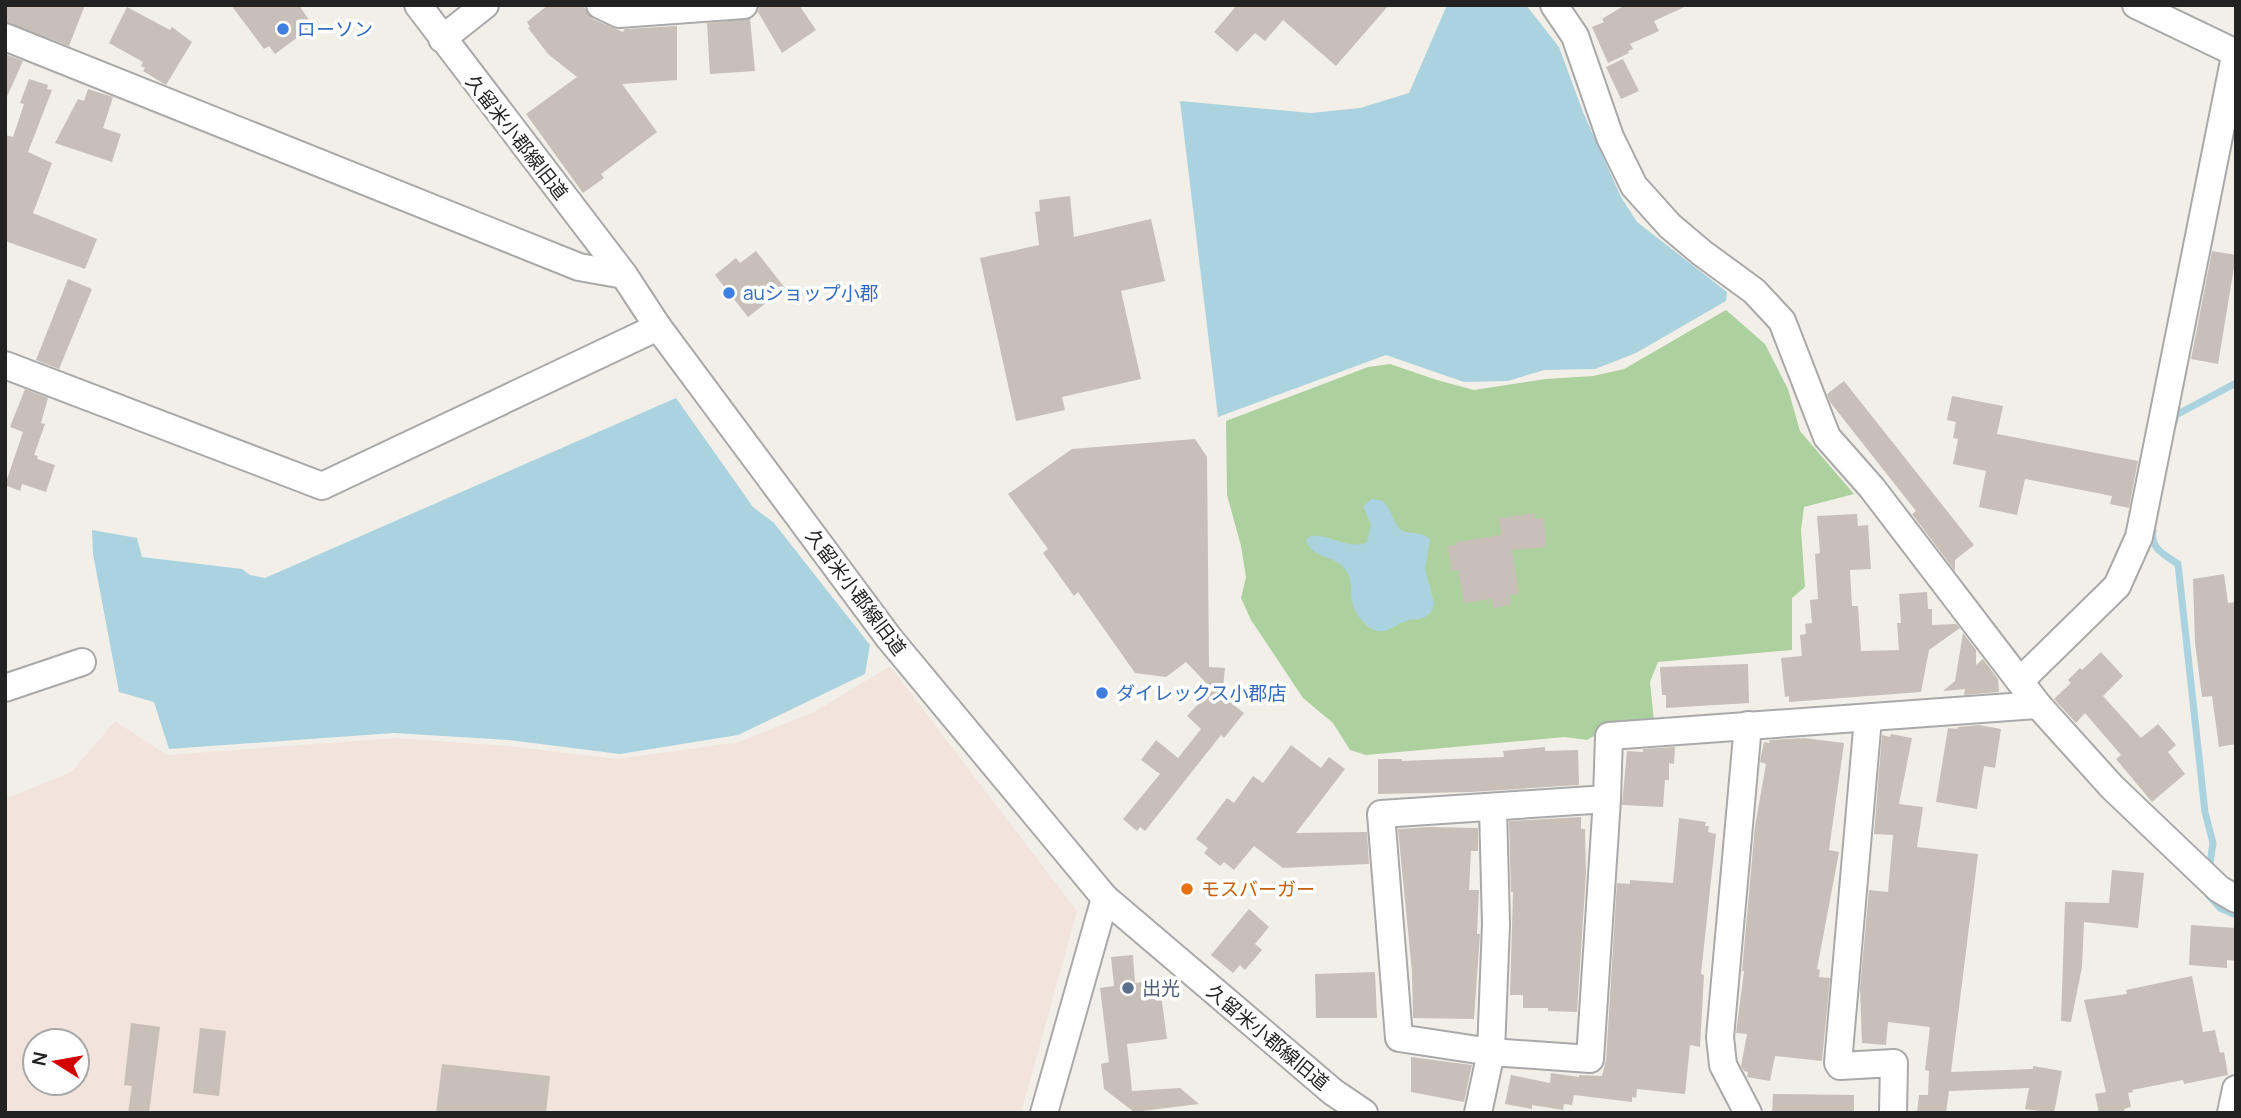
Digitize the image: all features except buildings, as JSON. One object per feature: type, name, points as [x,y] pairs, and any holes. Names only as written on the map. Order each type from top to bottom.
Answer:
[{"type":"street","name":"久留米小郡線旧道","points":[[418,5],[624,275],[658,327],[889,638],[1105,898],[1326,1102],[1364,1113]]},
{"type":"street","points":[[442,38],[485,5]]},
{"type":"street","points":[[600,5],[619,14],[744,5]]},
{"type":"street","points":[[1554,5],[1576,36],[1610,137],[1634,186],[1670,226],[1754,291],[1782,321],[1827,437],[1872,488],[2038,705],[2112,786],[2183,856],[2224,893],[2236,899]]},
{"type":"street","points":[[2020,681],[2117,586],[2139,537],[2236,52],[2136,5]]},
{"type":"street","points":[[5,37],[579,267],[624,275]]},
{"type":"street","points":[[5,365],[322,486],[658,327]]},
{"type":"street","points":[[5,688],[82,662]]},
{"type":"street","points":[[1607,799],[1381,814],[1399,1038],[1491,1052],[1590,1059],[1607,799],[1609,736],[2038,705]]},
{"type":"street","points":[[1868,718],[1838,1063],[1840,1066],[1894,1063],[1893,1113]]},
{"type":"street","points":[[1748,725],[1720,1037],[1723,1065],[1748,1113]]},
{"type":"street","points":[[1478,1113],[1491,1052],[1496,924],[1493,808]]},
{"type":"street","points":[[1044,1113],[1105,898]]},
{"type":"street","points":[[2231,1113],[2236,1089]]},
{"type":"shaded area","points":[[890,666],[1077,911],[1021,1113],[5,1113],[5,799],[71,772],[115,721],[167,755],[396,738],[508,746],[618,759],[739,742],[814,712]]},
{"type":"green space","points":[[1726,310],[1765,344],[1788,389],[1800,431],[1854,494],[1804,507],[1801,530],[1805,587],[1792,598],[1792,650],[1658,662],[1650,682],[1654,721],[1616,723],[1587,740],[1565,737],[1366,755],[1350,750],[1333,723],[1303,698],[1251,620],[1241,598],[1246,577],[1241,546],[1227,495],[1226,421],[1368,367],[1390,364],[1474,390],[1546,379],[1593,376],[1624,369]]},
{"type":"water","points":[[1447,5],[1526,5],[1559,47],[1583,112],[1621,197],[1637,222],[1727,292],[1726,301],[1636,353],[1595,369],[1544,370],[1508,381],[1464,382],[1386,355],[1218,417],[1180,101],[1311,113],[1360,108],[1409,93]]},
{"type":"water","points":[[676,398],[753,507],[774,523],[870,645],[865,674],[738,735],[620,754],[509,740],[394,733],[169,749],[154,702],[119,692],[93,554],[92,530],[137,538],[142,557],[242,569],[250,575],[265,578]]},
{"type":"water","points":[[1372,499],[1387,505],[1400,529],[1430,539],[1425,569],[1434,603],[1432,611],[1421,619],[1408,620],[1384,631],[1369,627],[1357,614],[1349,577],[1344,568],[1314,551],[1306,541],[1310,536],[1317,536],[1353,544],[1367,542],[1371,525],[1363,506]]},
{"type":"waterway","points":[[2174,423],[2176,415],[2236,383]]},
{"type":"waterway","points":[[2153,531],[2156,547],[2178,564],[2205,812],[2213,843],[2209,871]]},
{"type":"waterway","points":[[2209,896],[2220,908],[2236,915]]},
{"type":"place","name":"ローソン","points":[[283,29]]},
{"type":"place","name":"auショップ小郡","points":[[729,293]]},
{"type":"place","name":"ダイレックス小郡店","points":[[1102,693]]},
{"type":"place","name":"モスバーガー","points":[[1187,889]]},
{"type":"place","name":"出光","points":[[1128,988]]}]
